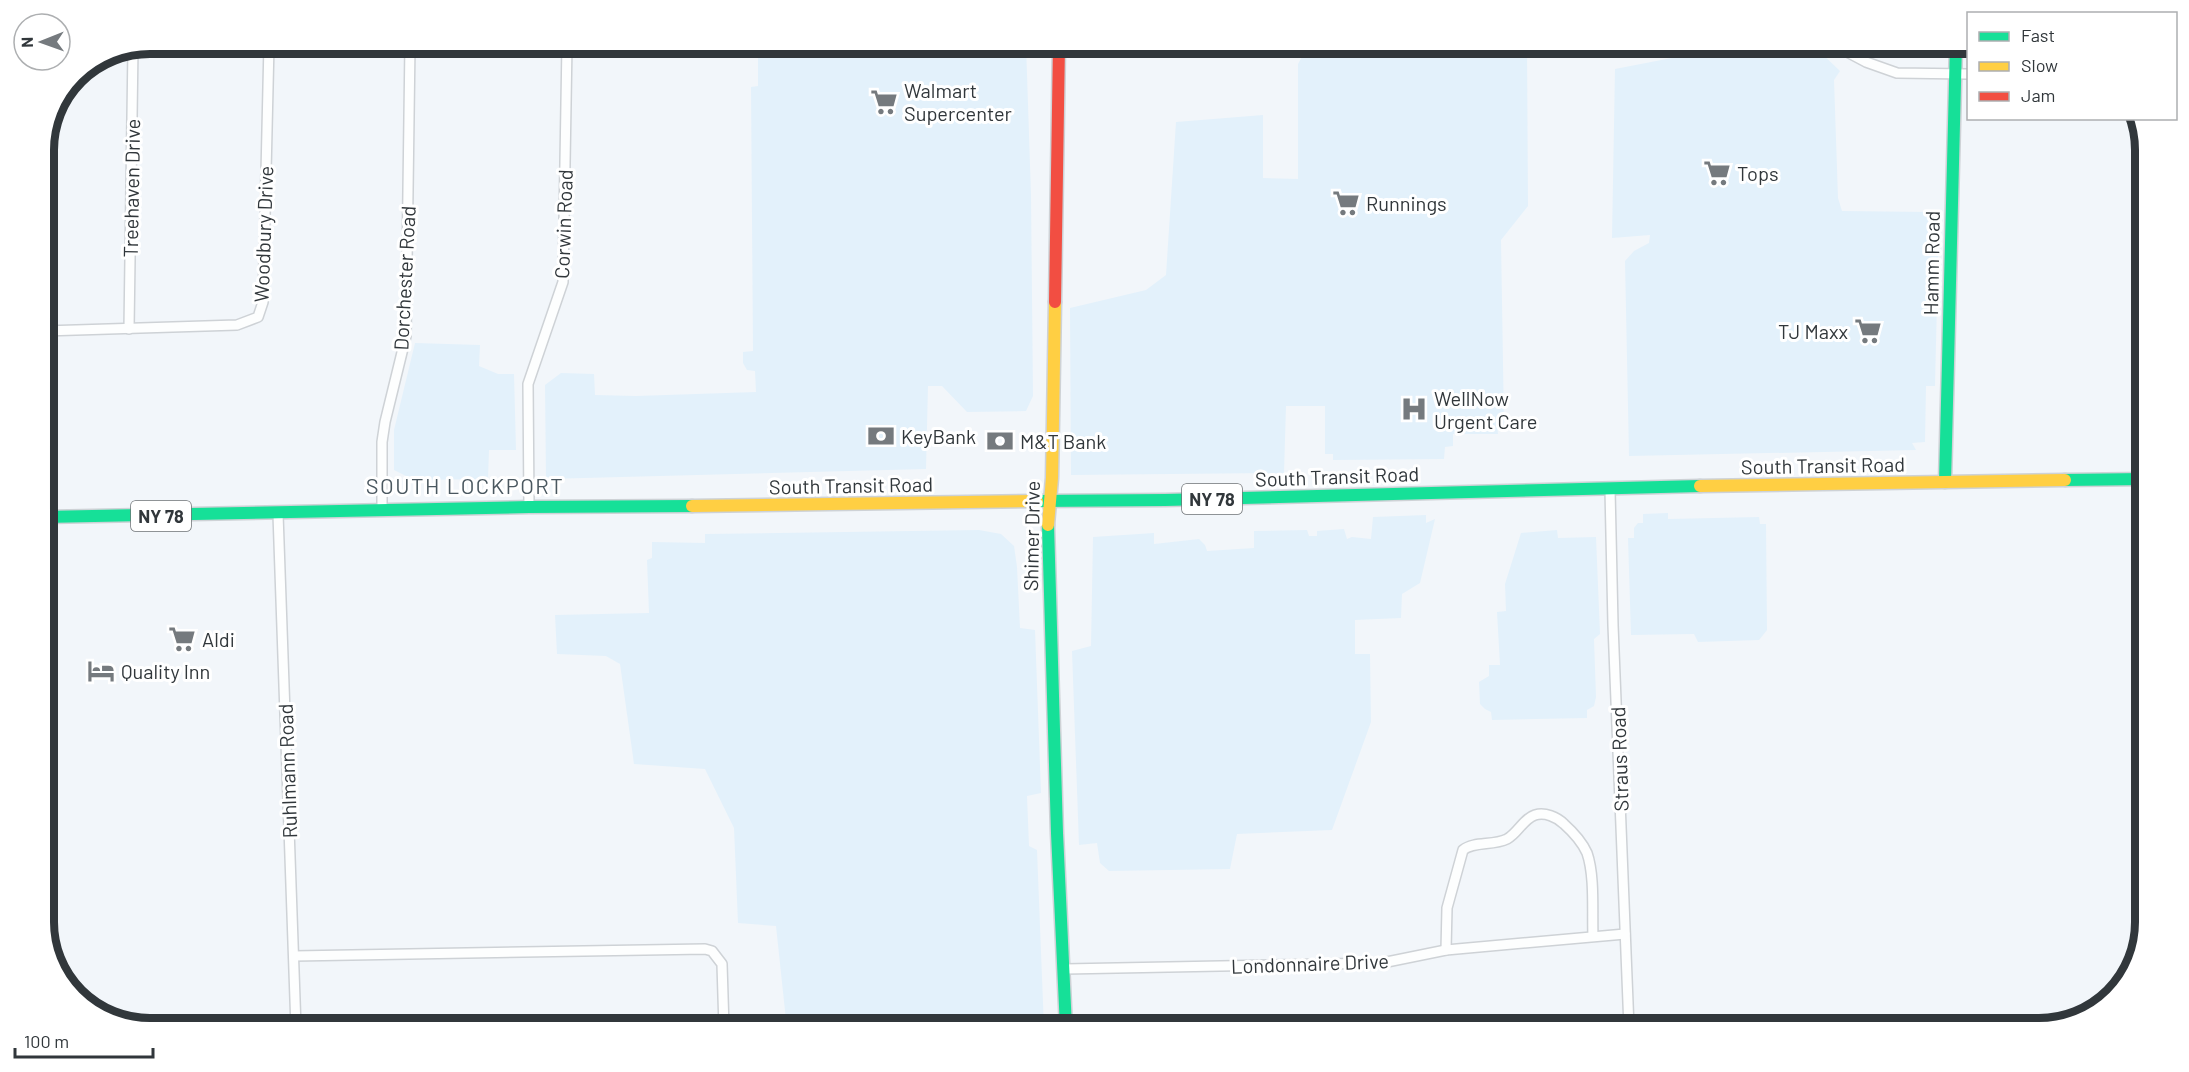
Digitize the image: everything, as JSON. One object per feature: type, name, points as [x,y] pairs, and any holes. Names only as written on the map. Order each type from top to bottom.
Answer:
[{"type":"main road","name":"Shimer Drive","points":[[1059,54],[1051,500],[1048,522],[1057,833],[1066,1018]]},
{"type":"main road","name":"Hamm Road","points":[[1945,483],[1956,54]]},
{"type":"main road","name":"South Transit Road","points":[[278,514],[529,507],[1155,500],[2135,479]]},
{"type":"main road","name":"NY 78","points":[[54,517],[278,514]]},
{"type":"street","name":"Woodbury Drive","points":[[54,331],[237,325],[258,317],[263,302],[269,54]]},
{"type":"street","name":"Dorchester Road","points":[[382,511],[382,442],[406,336],[411,54]]},
{"type":"street","name":"Corwin Road","points":[[529,507],[528,384],[563,282],[567,54]]},
{"type":"street","points":[[1850,54],[1866,63],[1897,73],[1967,74]]},
{"type":"street","name":"Treehaven Drive","points":[[129,329],[133,56]]},
{"type":"street","name":"Straus Road","points":[[1610,489],[1613,629],[1629,1018]]},
{"type":"street","name":"Ruhlmann Road","points":[[278,514],[296,1018]]},
{"type":"street","points":[[1446,950],[1447,908],[1463,850],[1502,841],[1512,836],[1528,818],[1537,814],[1560,819],[1576,836],[1587,853],[1591,873],[1593,936]]},
{"type":"street","name":"Londonnaire Drive","points":[[1065,969],[1382,963],[1446,950],[1625,934]]},
{"type":"street","points":[[294,956],[705,949],[712,951],[722,964],[724,1018]]},
{"type":"shaded area","points":[[758,54],[1026,54],[1031,195],[1033,396],[1026,411],[967,412],[942,386],[928,386],[926,469],[546,479],[545,385],[561,373],[594,374],[595,395],[756,392],[755,371],[747,370],[743,363],[743,352],[753,351],[751,87],[758,86]]},
{"type":"shaded area","points":[[1304,54],[1527,54],[1528,206],[1501,240],[1504,425],[1497,426],[1498,434],[1453,434],[1453,446],[1445,447],[1444,459],[1333,460],[1333,454],[1325,454],[1325,406],[1286,406],[1284,473],[1071,475],[1070,308],[1146,290],[1166,275],[1176,122],[1263,115],[1263,178],[1298,179],[1298,64]]},
{"type":"shaded area","points":[[1692,54],[1822,54],[1840,71],[1834,80],[1838,198],[1842,211],[1929,212],[1939,216],[1935,386],[1926,386],[1925,442],[1912,443],[1916,450],[1629,456],[1625,261],[1634,251],[1649,243],[1650,235],[1612,238],[1615,69]]},
{"type":"shaded area","points":[[415,343],[480,345],[479,366],[498,374],[514,374],[516,450],[489,450],[488,479],[414,480],[394,470],[394,430]]},
{"type":"shaded area","points":[[1668,513],[1668,519],[1759,517],[1760,524],[1766,524],[1767,630],[1759,640],[1698,642],[1694,634],[1631,635],[1628,538],[1634,538],[1634,528],[1638,523],[1643,523],[1643,514]]},
{"type":"shaded area","points":[[1426,515],[1426,523],[1435,519],[1420,583],[1402,594],[1401,618],[1355,620],[1355,654],[1370,654],[1371,722],[1332,830],[1237,834],[1230,869],[1109,871],[1100,863],[1097,843],[1079,845],[1072,651],[1091,646],[1093,537],[1154,533],[1154,544],[1199,539],[1207,551],[1254,548],[1254,531],[1307,530],[1309,536],[1317,536],[1317,531],[1344,529],[1347,539],[1352,537],[1371,539],[1373,517]]},
{"type":"shaded area","points":[[979,530],[1001,534],[1014,546],[1020,628],[1035,630],[1041,793],[1027,796],[1029,846],[1037,850],[1044,1018],[786,1018],[776,926],[738,923],[734,828],[705,769],[634,764],[620,664],[606,656],[557,654],[555,615],[649,613],[647,560],[652,558],[652,542],[705,543],[705,534]]},
{"type":"shaded area","points":[[1557,530],[1558,538],[1596,537],[1600,634],[1594,639],[1596,697],[1594,706],[1587,710],[1587,718],[1492,720],[1491,712],[1480,704],[1479,682],[1489,676],[1489,665],[1500,665],[1497,612],[1506,611],[1505,584],[1521,533]]},
{"type":"traffic: fast","points":[[1945,482],[1956,54]]},
{"type":"traffic: fast","points":[[2065,480],[2135,479]]},
{"type":"traffic: fast","points":[[1037,501],[1165,500],[1700,486]]},
{"type":"traffic: fast","points":[[54,517],[692,506]]},
{"type":"traffic: fast","points":[[1048,525],[1057,833],[1066,1018]]},
{"type":"traffic: slow","points":[[1048,525],[1052,478],[1055,302]]},
{"type":"traffic: slow","points":[[1700,486],[2065,480]]},
{"type":"traffic: slow","points":[[692,506],[1037,501]]},
{"type":"traffic: jam","points":[[1055,302],[1059,54]]},
{"type":"place","name":"Walmart Supercenter","points":[[884,102]]},
{"type":"place","name":"Tops","points":[[1717,173]]},
{"type":"place","name":"Runnings","points":[[1346,203]]},
{"type":"place","name":"TJ Maxx","points":[[1868,331]]},
{"type":"place","name":"WellNow Urgent Care","points":[[1414,409]]},
{"type":"place","name":"KeyBank","points":[[881,436]]},
{"type":"place","name":"M&T Bank","points":[[1000,441]]},
{"type":"place","name":"Aldi","points":[[182,639]]},
{"type":"place","name":"Quality Inn","points":[[101,671]]},
{"type":"district","name":"SOUTH LOCKPORT","points":[[465,485]]}]
